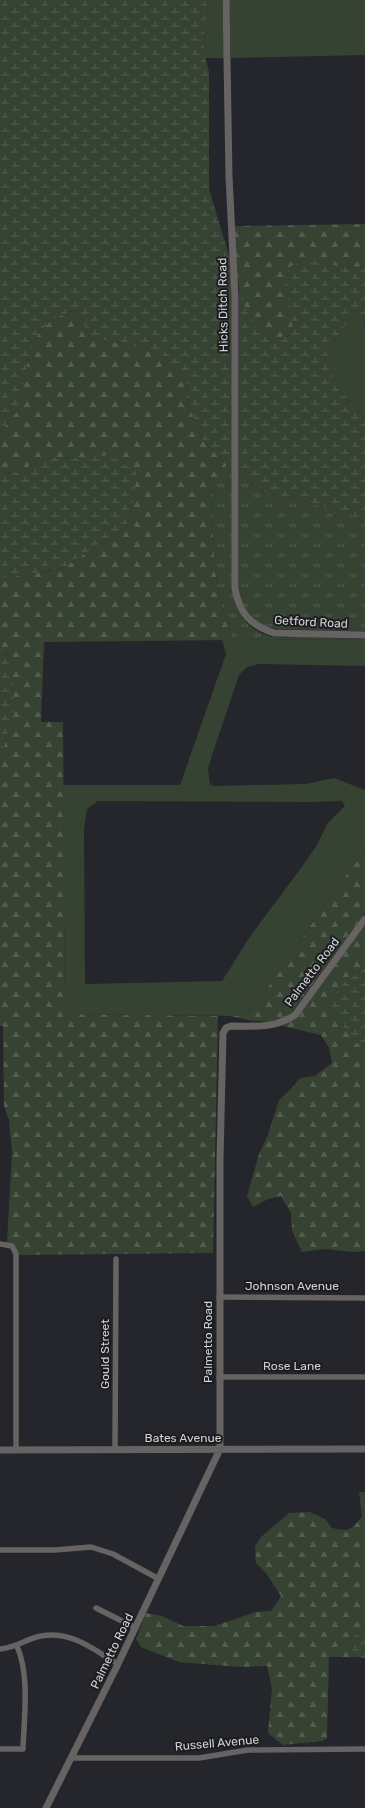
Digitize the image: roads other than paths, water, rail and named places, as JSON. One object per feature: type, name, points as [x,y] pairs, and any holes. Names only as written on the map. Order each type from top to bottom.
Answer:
[{"type":"street","name":"Hicks Ditch Road","points":[[226,0],[229,190],[236,297],[235,588],[240,608]]},
{"type":"street","name":"Getford Road","points":[[240,608],[249,620],[261,628],[274,633],[365,635]]},
{"type":"street","name":"Palmetto Road","points":[[46,1808],[136,1628],[220,1449],[219,1297],[222,1033],[230,1026],[275,1025],[295,1015],[365,919]]},
{"type":"street","points":[[0,1244],[12,1246],[16,1254],[16,1450]]},
{"type":"street","name":"Gould Street","points":[[115,1449],[116,1259]]},
{"type":"street","name":"Johnson Avenue","points":[[219,1297],[365,1298]]},
{"type":"street","name":"Rose Lane","points":[[219,1377],[365,1377]]},
{"type":"street","name":"Bates Avenue","points":[[0,1450],[365,1449]]},
{"type":"street","points":[[0,1550],[55,1550],[91,1547],[113,1554],[159,1579]]},
{"type":"street","points":[[96,1608],[136,1628]]},
{"type":"street","points":[[0,1649],[17,1646],[40,1636],[61,1635],[79,1640],[118,1664]]},
{"type":"street","points":[[0,1749],[23,1749],[24,1679],[22,1661],[17,1646]]},
{"type":"street","name":"Russell Avenue","points":[[71,1758],[199,1758],[248,1750],[365,1749]]}]
